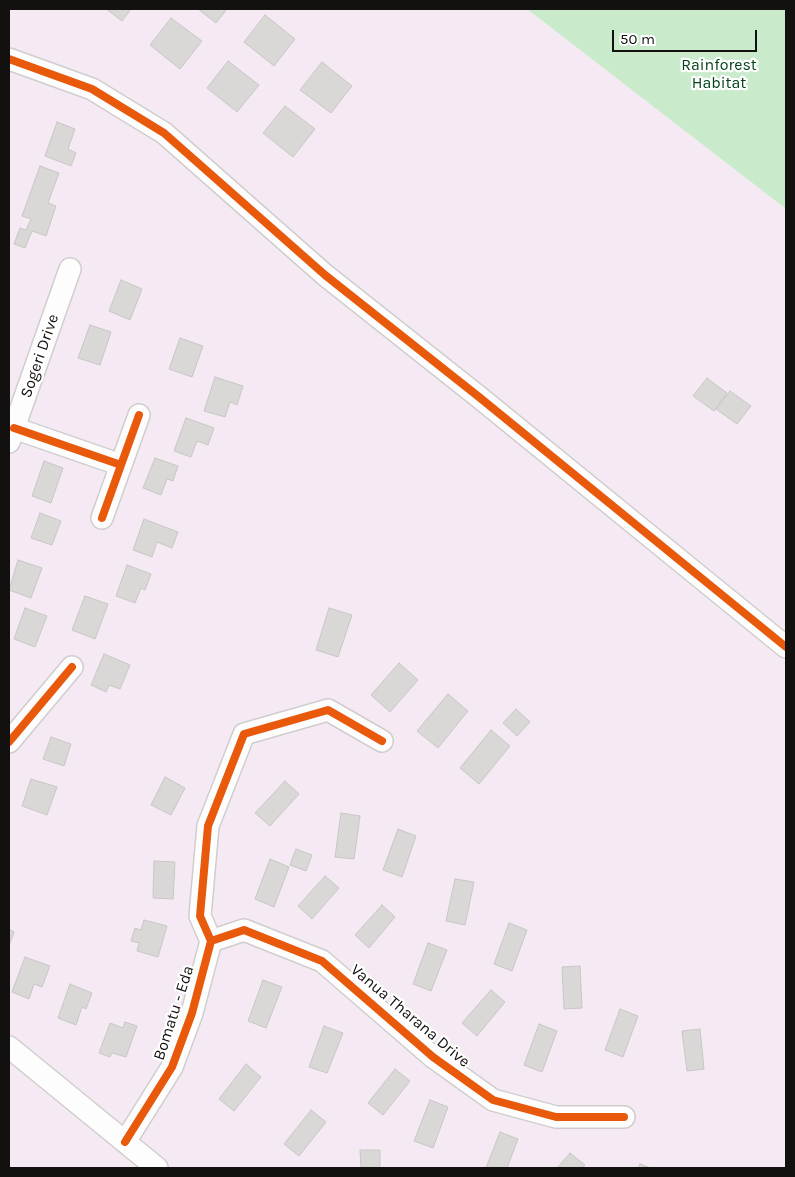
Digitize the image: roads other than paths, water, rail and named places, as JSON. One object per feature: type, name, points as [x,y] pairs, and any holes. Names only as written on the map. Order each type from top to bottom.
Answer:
[{"type":"street","points":[[9,59],[92,89],[164,133],[325,276],[479,397],[786,647]]},
{"type":"street","name":"Sogeri Drive","points":[[11,435],[70,269]]},
{"type":"street","points":[[102,518],[139,416]]},
{"type":"street","points":[[11,435],[121,464]]},
{"type":"street","points":[[11,733],[72,667]]},
{"type":"street","points":[[211,940],[200,916],[208,826],[244,734],[328,710],[382,741]]},
{"type":"street","name":"Vanua Tharana Drive","points":[[211,940],[244,930],[322,961],[433,1057],[493,1100],[556,1117],[624,1117]]},
{"type":"street","name":"Bomatu - Eda","points":[[125,1142],[172,1067],[192,1013],[211,940]]},
{"type":"street","points":[[9,1047],[157,1168]]},
{"type":"park label","name":"Rainforest Habitat","points":[[719,74]]}]
